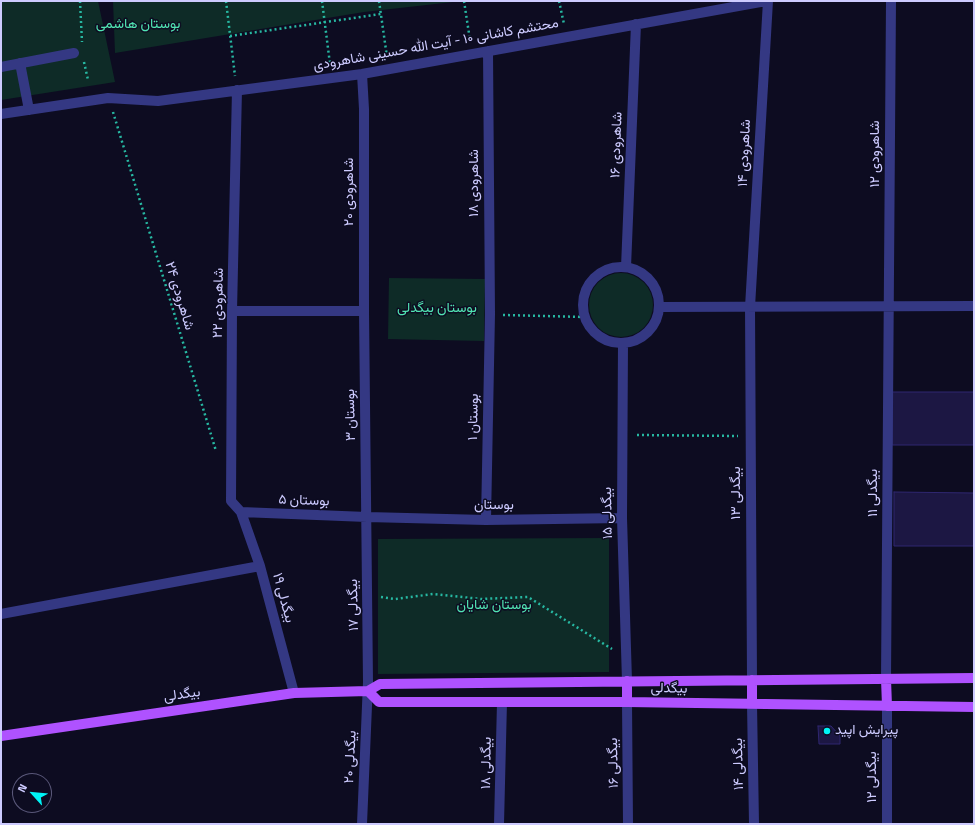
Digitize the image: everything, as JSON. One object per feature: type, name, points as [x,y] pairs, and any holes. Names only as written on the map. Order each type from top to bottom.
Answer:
[{"type":"main road","name":"بیگدلی","points":[[1,736],[294,693],[368,692],[380,684],[974,678]]},
{"type":"main road","points":[[886,679],[887,706]]},
{"type":"main road","points":[[752,680],[752,704]]},
{"type":"main road","points":[[627,681],[627,702]]},
{"type":"main road","name":"بیگدلی","points":[[368,692],[379,702],[627,702],[974,707]]},
{"type":"street","name":"محتشم کاشانی ۱۰ - آیت الله حسینی شاهرودی","points":[[1,114],[108,98],[158,101],[362,74],[767,1]]},
{"type":"street","name":"شاهرودی ۱۴","points":[[750,307],[767,1]]},
{"type":"street","name":"شاهرودی ۱۲","points":[[889,306],[891,1]]},
{"type":"street","name":"شاهرودی ۱۶","points":[[626,267],[636,24]]},
{"type":"street","name":"شاهرودی ۱۸","points":[[488,51],[490,314]]},
{"type":"street","points":[[1,66],[74,54]]},
{"type":"street","points":[[20,63],[29,110]]},
{"type":"street","name":"شاهرودی ۲۰","points":[[362,74],[364,109],[364,311]]},
{"type":"street","name":"شاهرودی ۲۲","points":[[237,90],[232,312],[231,501],[241,512]]},
{"type":"street","points":[[613,267],[626,267],[638,270],[648,278],[656,288],[660,300],[659,307],[659,313],[654,325],[646,334],[635,341],[623,343],[610,342],[599,337],[590,328],[585,316],[583,304],[586,292],[592,280],[601,272],[613,267]]},
{"type":"street","name":"بیگدلی ۱۱","points":[[886,679],[889,306]]},
{"type":"street","points":[[659,307],[974,306]]},
{"type":"street","name":"بیگدلی ۱۳","points":[[750,307],[752,680]]},
{"type":"street","points":[[232,312],[364,311]]},
{"type":"street","name":"بوستان ۳","points":[[364,311],[367,518]]},
{"type":"street","name":"بوستان ۱","points":[[486,520],[490,314]]},
{"type":"street","name":"بیگدلی ۱۵","points":[[623,343],[622,518],[627,681]]},
{"type":"street","name":"بوستان ۵","points":[[241,512],[367,518]]},
{"type":"street","name":"بیگدلی ۱۹","points":[[241,512],[260,566],[294,693]]},
{"type":"street","name":"بوستان","points":[[367,518],[486,520],[622,518]]},
{"type":"street","name":"بیگدلی ۱۷","points":[[367,518],[368,692]]},
{"type":"street","points":[[1,614],[260,566]]},
{"type":"street","name":"بیگدلی ۲۰","points":[[362,824],[368,692]]},
{"type":"street","name":"بیگدلی ۱۸","points":[[499,824],[502,702]]},
{"type":"street","name":"بیگدلی ۱۶","points":[[627,702],[628,824]]},
{"type":"street","name":"بیگدلی ۱۴","points":[[752,704],[754,824]]},
{"type":"street","name":"بیگدلی ۱۲","points":[[887,706],[887,824]]},
{"type":"path","points":[[226,1],[237,90]]},
{"type":"path","points":[[322,1],[332,78]]},
{"type":"path","points":[[379,1],[389,69]]},
{"type":"path","points":[[464,1],[470,40]]},
{"type":"path","points":[[560,1],[567,37]]},
{"type":"path","points":[[230,36],[381,14]]},
{"type":"path","name":"شاهرودی ۲۴","points":[[108,98],[217,455]]},
{"type":"path","points":[[490,314],[585,316]]},
{"type":"path","points":[[622,434],[750,436]]},
{"type":"path","points":[[368,592],[395,599],[433,594],[481,599],[528,597],[626,658]]},
{"type":"green space","points":[[1,1],[98,1],[115,82],[1,100]]},
{"type":"green space","name":"بوستان هاشمی","points":[[113,1],[462,1],[364,12],[115,53]]},
{"type":"green space","points":[[621,273],[639,279],[647,287],[653,305],[647,323],[639,331],[621,337],[603,331],[595,323],[589,305],[595,287],[603,279]]},
{"type":"green space","name":"بوستان بیگدلی","points":[[389,278],[485,279],[484,341],[388,339]]},
{"type":"green space","name":"بوستان شایان","points":[[609,538],[609,672],[378,674],[378,539]]},
{"type":"building","points":[[892,392],[974,392],[974,445],[892,445]]},
{"type":"building","points":[[894,492],[974,493],[974,546],[894,546]]},
{"type":"building","name":"پیرایش اپید","points":[[818,726],[831,726],[840,736],[840,744],[819,744]]},
{"type":"place","name":"پیرایش اپید","points":[[827,731]]}]
